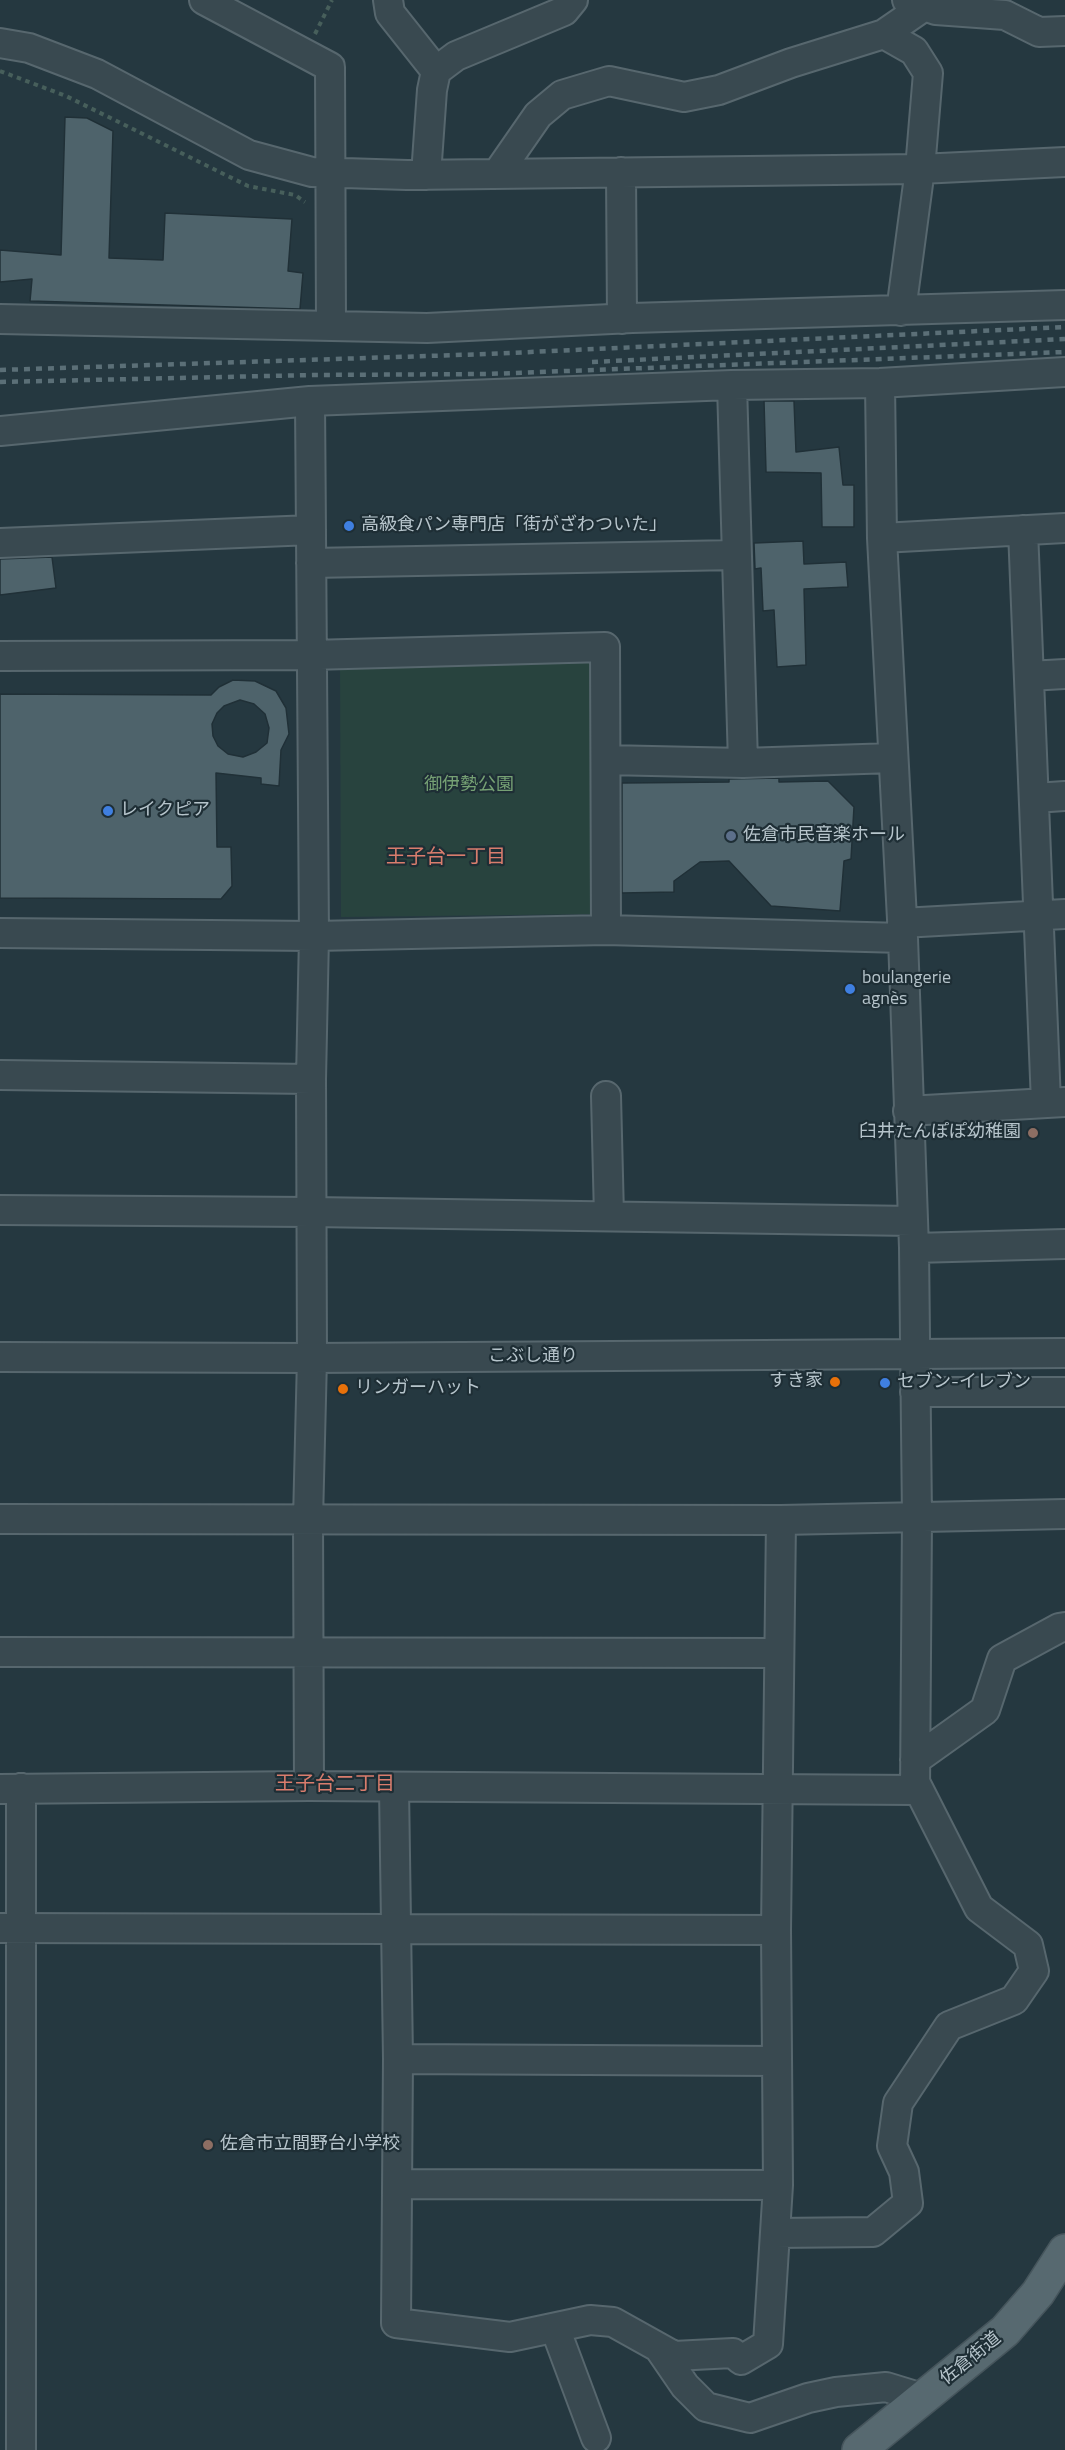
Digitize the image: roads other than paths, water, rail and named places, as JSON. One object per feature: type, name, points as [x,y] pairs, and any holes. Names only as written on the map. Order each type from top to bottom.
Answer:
[{"type":"main road","name":"佐倉街道","points":[[859,2450],[1005,2331],[1062,2264]]},
{"type":"street","points":[[204,0],[330,67],[332,325]]},
{"type":"street","points":[[388,0],[390,13],[436,71]]},
{"type":"street","points":[[426,175],[432,90],[436,71],[456,57],[564,11],[573,0]]},
{"type":"street","points":[[497,174],[538,115],[562,95],[609,81],[684,97],[719,90],[791,63],[884,34],[915,3],[936,10],[1005,15],[1039,32],[1065,31]]},
{"type":"street","points":[[884,34],[914,51],[928,73],[920,169],[900,311]]},
{"type":"street","points":[[0,43],[29,48],[97,74],[249,155],[312,172],[426,175],[920,169],[1065,162]]},
{"type":"street","points":[[621,172],[622,319]]},
{"type":"street","points":[[0,319],[427,328],[622,319],[1065,305]]},
{"type":"street","points":[[0,430],[310,401],[732,385],[880,383],[1065,372]]},
{"type":"street","points":[[21,2450],[11,2316],[10,1789],[309,1785],[394,1788],[915,1790],[916,1518],[913,1234],[903,931],[882,537],[880,383]]},
{"type":"street","points":[[732,385],[743,763]]},
{"type":"street","points":[[309,1785],[308,1520],[312,1358],[311,1079],[314,936],[310,401]]},
{"type":"street","points":[[882,537],[1065,528]]},
{"type":"street","points":[[0,543],[311,530]]},
{"type":"street","points":[[908,1111],[1056,1103],[1052,915],[1035,798],[1023,530]]},
{"type":"street","points":[[311,563],[736,555]]},
{"type":"street","points":[[0,656],[311,655],[605,647],[606,930]]},
{"type":"street","points":[[1029,676],[1065,674]]},
{"type":"street","points":[[606,760],[743,763],[893,758]]},
{"type":"street","points":[[1035,798],[1065,796]]},
{"type":"street","points":[[0,933],[314,936],[606,930],[903,931],[1052,915]]},
{"type":"street","points":[[0,1075],[311,1079]]},
{"type":"street","points":[[606,1096],[609,1216]]},
{"type":"street","points":[[0,1210],[609,1216],[1065,1244]]},
{"type":"street","name":"こぶし通り","points":[[0,1357],[312,1358],[1065,1353]]},
{"type":"street","points":[[915,1392],[1065,1392]]},
{"type":"street","points":[[0,1519],[781,1520],[1065,1514]]},
{"type":"street","points":[[394,1788],[398,1930],[396,2323],[510,2337],[590,2320],[613,2322],[674,2356],[733,2353],[741,2360],[768,2344],[778,2185],[776,1930],[781,1520]]},
{"type":"street","points":[[915,1771],[985,1710],[1002,1659],[1059,1628],[1065,1627]]},
{"type":"street","points":[[0,1652],[779,1653]]},
{"type":"street","points":[[775,2233],[873,2232],[908,2203],[904,2172],[892,2146],[898,2103],[949,2026],[1014,2000],[1034,1971],[1028,1945],[979,1908],[915,1771]]},
{"type":"street","points":[[11,1928],[776,1930]]},
{"type":"street","points":[[398,2059],[777,2061]]},
{"type":"street","points":[[398,2184],[778,2185]]},
{"type":"street","points":[[555,2328],[596,2438]]},
{"type":"street","points":[[659,2348],[685,2386],[706,2407],[750,2418],[808,2398],[836,2392],[886,2387],[922,2398]]},
{"type":"railway","points":[[0,370],[488,354],[1065,327]]},
{"type":"railway","points":[[592,362],[1065,339]]},
{"type":"railway","points":[[0,382],[312,375],[488,374],[1065,352]]},
{"type":"place","name":"高級食パン専門店「街がざわついた」","points":[[349,526]]},
{"type":"place","name":"レイクピア","points":[[108,811]]},
{"type":"place","name":"佐倉市民音楽ホール","points":[[731,836]]},
{"type":"place","name":"boulangerie agnès","points":[[850,989]]},
{"type":"place","name":"臼井たんぽぽ幼稚園","points":[[1033,1133]]},
{"type":"place","name":"すき家","points":[[835,1382]]},
{"type":"place","name":"セブン-イレブン","points":[[885,1383]]},
{"type":"place","name":"リンガーハット","points":[[343,1389]]},
{"type":"place","name":"佐倉市立間野台小学校","points":[[208,2145]]},
{"type":"district","name":"王子台一丁目","points":[[446,858]]},
{"type":"district","name":"王子台二丁目","points":[[335,1785]]},
{"type":"park label","name":"御伊勢公園","points":[[469,786]]}]
